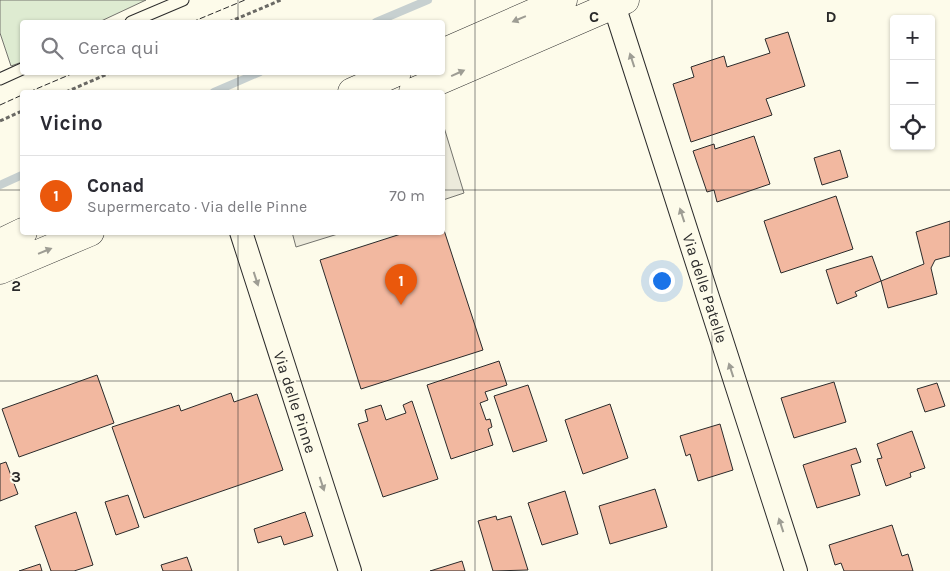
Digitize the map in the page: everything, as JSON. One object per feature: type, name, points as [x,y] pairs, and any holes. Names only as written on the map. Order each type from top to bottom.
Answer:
[{"type":"street","points":[[445,52],[564,0]]},
{"type":"street","points":[[418,90],[620,2]]},
{"type":"street","name":"Via delle Patelle","points":[[620,2],[796,571]]},
{"type":"street","points":[[356,90],[390,75]]},
{"type":"street","points":[[0,243],[20,234]]},
{"type":"street","points":[[0,270],[83,235]]},
{"type":"street","name":"Via delle Pinne","points":[[242,235],[350,571]]},
{"type":"lane","points":[[136,20],[183,0]]},
{"type":"lane","points":[[0,79],[20,70]]},
{"type":"path","points":[[234,20],[281,0]]},
{"type":"path","points":[[71,90],[105,75]]},
{"type":"path","points":[[0,121],[20,112]]},
{"type":"green space","points":[[0,0],[146,0],[103,20],[20,20],[20,63],[11,66],[0,33]]},
{"type":"shaded area","points":[[445,131],[464,193],[445,199]]},
{"type":"shaded area","points":[[293,235],[335,235],[296,247]]},
{"type":"building","points":[[788,32],[805,86],[766,99],[772,115],[691,142],[673,84],[694,77],[691,67],[724,56],[727,67],[770,53],[765,39]]},
{"type":"building","points":[[754,136],[770,184],[717,202],[714,190],[707,192],[693,151],[714,144],[715,149]]},
{"type":"building","points":[[840,150],[848,177],[822,185],[814,158]]},
{"type":"building","points":[[836,196],[853,249],[781,273],[764,221]]},
{"type":"building","points":[[950,221],[950,256],[935,260],[931,268],[937,294],[888,308],[881,281],[924,264],[916,232]]},
{"type":"building","points":[[445,233],[483,350],[361,389],[320,260],[398,235],[445,235]]},
{"type":"building","points":[[872,256],[881,281],[855,292],[857,296],[837,304],[826,270]]},
{"type":"building","points":[[499,361],[507,385],[485,392],[488,400],[480,403],[486,420],[490,419],[492,427],[488,429],[493,445],[451,459],[427,385]]},
{"type":"building","points":[[97,375],[114,423],[19,457],[2,409]]},
{"type":"building","points":[[834,382],[846,422],[794,438],[781,398]]},
{"type":"building","points":[[937,383],[945,406],[925,412],[917,389]]},
{"type":"building","points":[[528,385],[547,441],[513,452],[494,396]]},
{"type":"building","points":[[231,393],[234,402],[257,394],[283,470],[144,518],[112,427],[179,405],[181,411]]},
{"type":"building","points":[[412,401],[438,479],[383,497],[358,424],[368,421],[365,410],[381,405],[386,420],[406,413],[403,405]]},
{"type":"building","points":[[610,404],[628,458],[583,474],[565,420]]},
{"type":"building","points":[[720,424],[733,470],[698,481],[690,454],[686,456],[680,436]]},
{"type":"building","points":[[912,431],[925,468],[910,473],[911,477],[886,486],[877,459],[882,458],[877,444]]},
{"type":"building","points":[[856,448],[861,462],[851,465],[860,495],[817,508],[803,465]]},
{"type":"building","points":[[6,462],[18,494],[0,501],[0,464]]},
{"type":"building","points":[[655,489],[667,527],[610,544],[599,506]]},
{"type":"building","points":[[565,491],[578,534],[542,545],[528,503]]},
{"type":"building","points":[[128,495],[139,527],[116,535],[105,502]]},
{"type":"building","points":[[76,512],[93,565],[74,571],[51,571],[35,526]]},
{"type":"building","points":[[305,512],[313,536],[284,545],[281,536],[258,543],[254,529]]},
{"type":"building","points":[[496,516],[497,520],[511,516],[528,570],[493,571],[478,521]]},
{"type":"building","points":[[892,525],[902,556],[908,554],[913,571],[844,571],[841,563],[835,565],[829,545]]},
{"type":"building","points":[[187,557],[192,571],[163,571],[161,565]]},
{"type":"building","points":[[462,561],[465,571],[430,571]]},
{"type":"building","points":[[40,564],[42,571],[19,571]]},
{"type":"waterway","points":[[381,20],[428,0]]},
{"type":"waterway","points":[[219,90],[253,75]]},
{"type":"waterway","points":[[0,185],[20,176]]},
{"type":"fence","points":[[197,20],[245,0]]},
{"type":"fence","points":[[34,90],[69,75]]},
{"type":"fence","points":[[0,105],[20,96]]},
{"type":"place","name":"Conad","points":[[401,305]]}]
